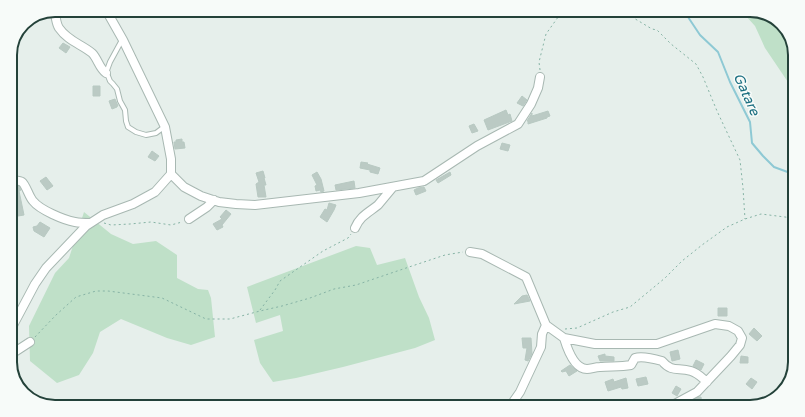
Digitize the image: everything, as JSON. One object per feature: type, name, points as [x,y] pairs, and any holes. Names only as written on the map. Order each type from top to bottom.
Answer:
[{"type":"street","points":[[56,17],[59,28],[70,40],[91,53],[96,58],[102,70],[106,73]]},
{"type":"street","points":[[17,318],[35,284],[46,268],[81,231],[103,215],[133,204],[155,192],[171,174],[171,159],[165,127],[123,40],[110,17]]},
{"type":"street","points":[[171,174],[184,187],[201,196],[219,202],[236,204],[255,204],[359,193],[424,181],[477,146],[518,124],[531,104],[538,88],[540,77]]},
{"type":"street","points":[[17,182],[24,183],[32,201],[50,213],[73,222],[92,222]]},
{"type":"street","points":[[355,228],[358,221],[377,205],[393,187]]},
{"type":"street","points":[[189,219],[207,207],[214,200]]},
{"type":"street","points":[[470,252],[482,254],[526,277],[546,325],[564,338],[595,344],[656,344],[715,324],[729,326],[738,331],[742,338],[740,345],[698,392],[683,400]]},
{"type":"street","points":[[514,400],[520,392],[541,347],[542,334],[546,325]]},
{"type":"street","points":[[564,338],[568,351],[576,363],[582,368],[613,367],[631,364],[635,358],[640,356],[646,359],[662,361],[670,368],[691,371],[700,375],[707,382]]},
{"type":"street","points":[[17,350],[30,342]]},
{"type":"lane","points":[[123,40],[110,62],[106,73],[110,81],[117,89],[120,101],[125,110],[128,127],[136,132],[146,135],[156,133],[165,127]]},
{"type":"path","points":[[540,77],[539,62],[546,34],[558,17]]},
{"type":"path","points":[[632,17],[652,29],[657,30],[671,44],[696,64],[740,160],[745,219]]},
{"type":"path","points":[[555,331],[577,328],[613,312],[630,307],[665,278],[682,261],[727,227],[761,214],[788,217]]},
{"type":"path","points":[[92,222],[101,220],[111,225],[151,222],[171,225],[189,219]]},
{"type":"path","points":[[260,311],[276,290],[280,280],[324,251],[348,238],[355,228]]},
{"type":"path","points":[[30,342],[76,297],[96,291],[122,292],[162,298],[206,320],[230,319],[310,298],[334,289],[356,285],[459,252],[470,252]]},
{"type":"green space","points":[[747,17],[755,17],[767,21],[782,34],[788,53],[788,82],[765,48],[755,26]]},
{"type":"green space","points":[[84,212],[111,234],[133,244],[156,241],[177,255],[177,278],[198,289],[208,290],[211,298],[215,337],[191,345],[167,338],[121,319],[100,332],[93,353],[79,375],[57,383],[30,361],[29,326],[55,273],[69,258]]},
{"type":"green space","points":[[356,246],[370,248],[377,265],[405,258],[419,297],[429,318],[435,340],[415,348],[343,367],[273,382],[260,363],[254,340],[283,331],[280,315],[256,323],[247,287]]},
{"type":"building","points":[[63,43],[70,47],[66,53],[59,48]]},
{"type":"building","points":[[93,86],[100,86],[100,96],[93,96]]},
{"type":"building","points":[[522,96],[527,100],[523,106],[517,103]]},
{"type":"building","points":[[115,99],[118,106],[112,109],[109,101]]},
{"type":"building","points":[[506,110],[508,115],[510,114],[512,121],[488,130],[484,120]]},
{"type":"building","points":[[548,111],[550,116],[547,118],[528,124],[527,121],[532,113],[532,116]]},
{"type":"building","points":[[474,124],[478,131],[472,133],[469,126]]},
{"type":"building","points":[[182,139],[185,148],[175,149],[174,142]]},
{"type":"building","points":[[502,143],[510,145],[508,151],[500,149]]},
{"type":"building","points":[[152,151],[159,156],[155,161],[148,157]]},
{"type":"building","points":[[361,162],[380,168],[378,174],[370,172],[370,170],[360,168]]},
{"type":"building","points":[[263,171],[266,185],[264,185],[266,197],[258,197],[256,184],[259,182],[256,173]]},
{"type":"building","points":[[317,172],[321,179],[324,191],[321,192],[320,190],[316,191],[315,186],[317,185],[312,175]]},
{"type":"building","points":[[450,172],[451,175],[438,183],[436,180]]},
{"type":"building","points":[[46,177],[53,186],[47,190],[40,181]]},
{"type":"building","points":[[354,181],[355,188],[336,190],[335,185]]},
{"type":"building","points":[[17,186],[19,186],[21,190],[19,191],[24,215],[18,216]]},
{"type":"building","points":[[424,187],[426,191],[416,195],[414,190]]},
{"type":"building","points":[[329,203],[336,205],[327,222],[320,217],[325,209],[327,210]]},
{"type":"building","points":[[226,210],[231,214],[222,225],[223,227],[217,230],[213,224],[222,219],[220,217]]},
{"type":"building","points":[[40,222],[50,228],[44,237],[34,231],[33,227],[37,226]]},
{"type":"building","points":[[527,295],[530,301],[514,304],[522,296]]},
{"type":"building","points":[[718,308],[727,308],[727,316],[718,316]]},
{"type":"building","points":[[754,328],[762,336],[757,341],[749,334]]},
{"type":"building","points":[[522,338],[531,338],[532,354],[528,361],[525,360],[527,348],[523,348]]},
{"type":"building","points":[[678,350],[680,359],[672,361],[670,352]]},
{"type":"building","points":[[605,354],[605,356],[614,357],[614,361],[600,361],[598,356]]},
{"type":"building","points":[[741,356],[748,357],[748,363],[740,363]]},
{"type":"building","points":[[696,360],[704,364],[701,370],[693,366]]},
{"type":"building","points":[[570,365],[577,371],[569,376],[566,371],[561,371]]},
{"type":"building","points":[[646,377],[648,384],[638,386],[636,379]]},
{"type":"building","points":[[626,378],[628,388],[622,389],[621,387],[608,391],[605,382],[613,379],[614,382]]},
{"type":"building","points":[[751,378],[757,382],[752,389],[746,384]]},
{"type":"building","points":[[676,386],[681,389],[677,396],[672,393]]},
{"type":"building","points":[[698,397],[701,397],[701,400],[693,400]]},
{"type":"waterway","name":"Gatare","points":[[688,17],[700,35],[718,52],[730,82],[750,122],[752,143],[774,167],[788,172]]}]
